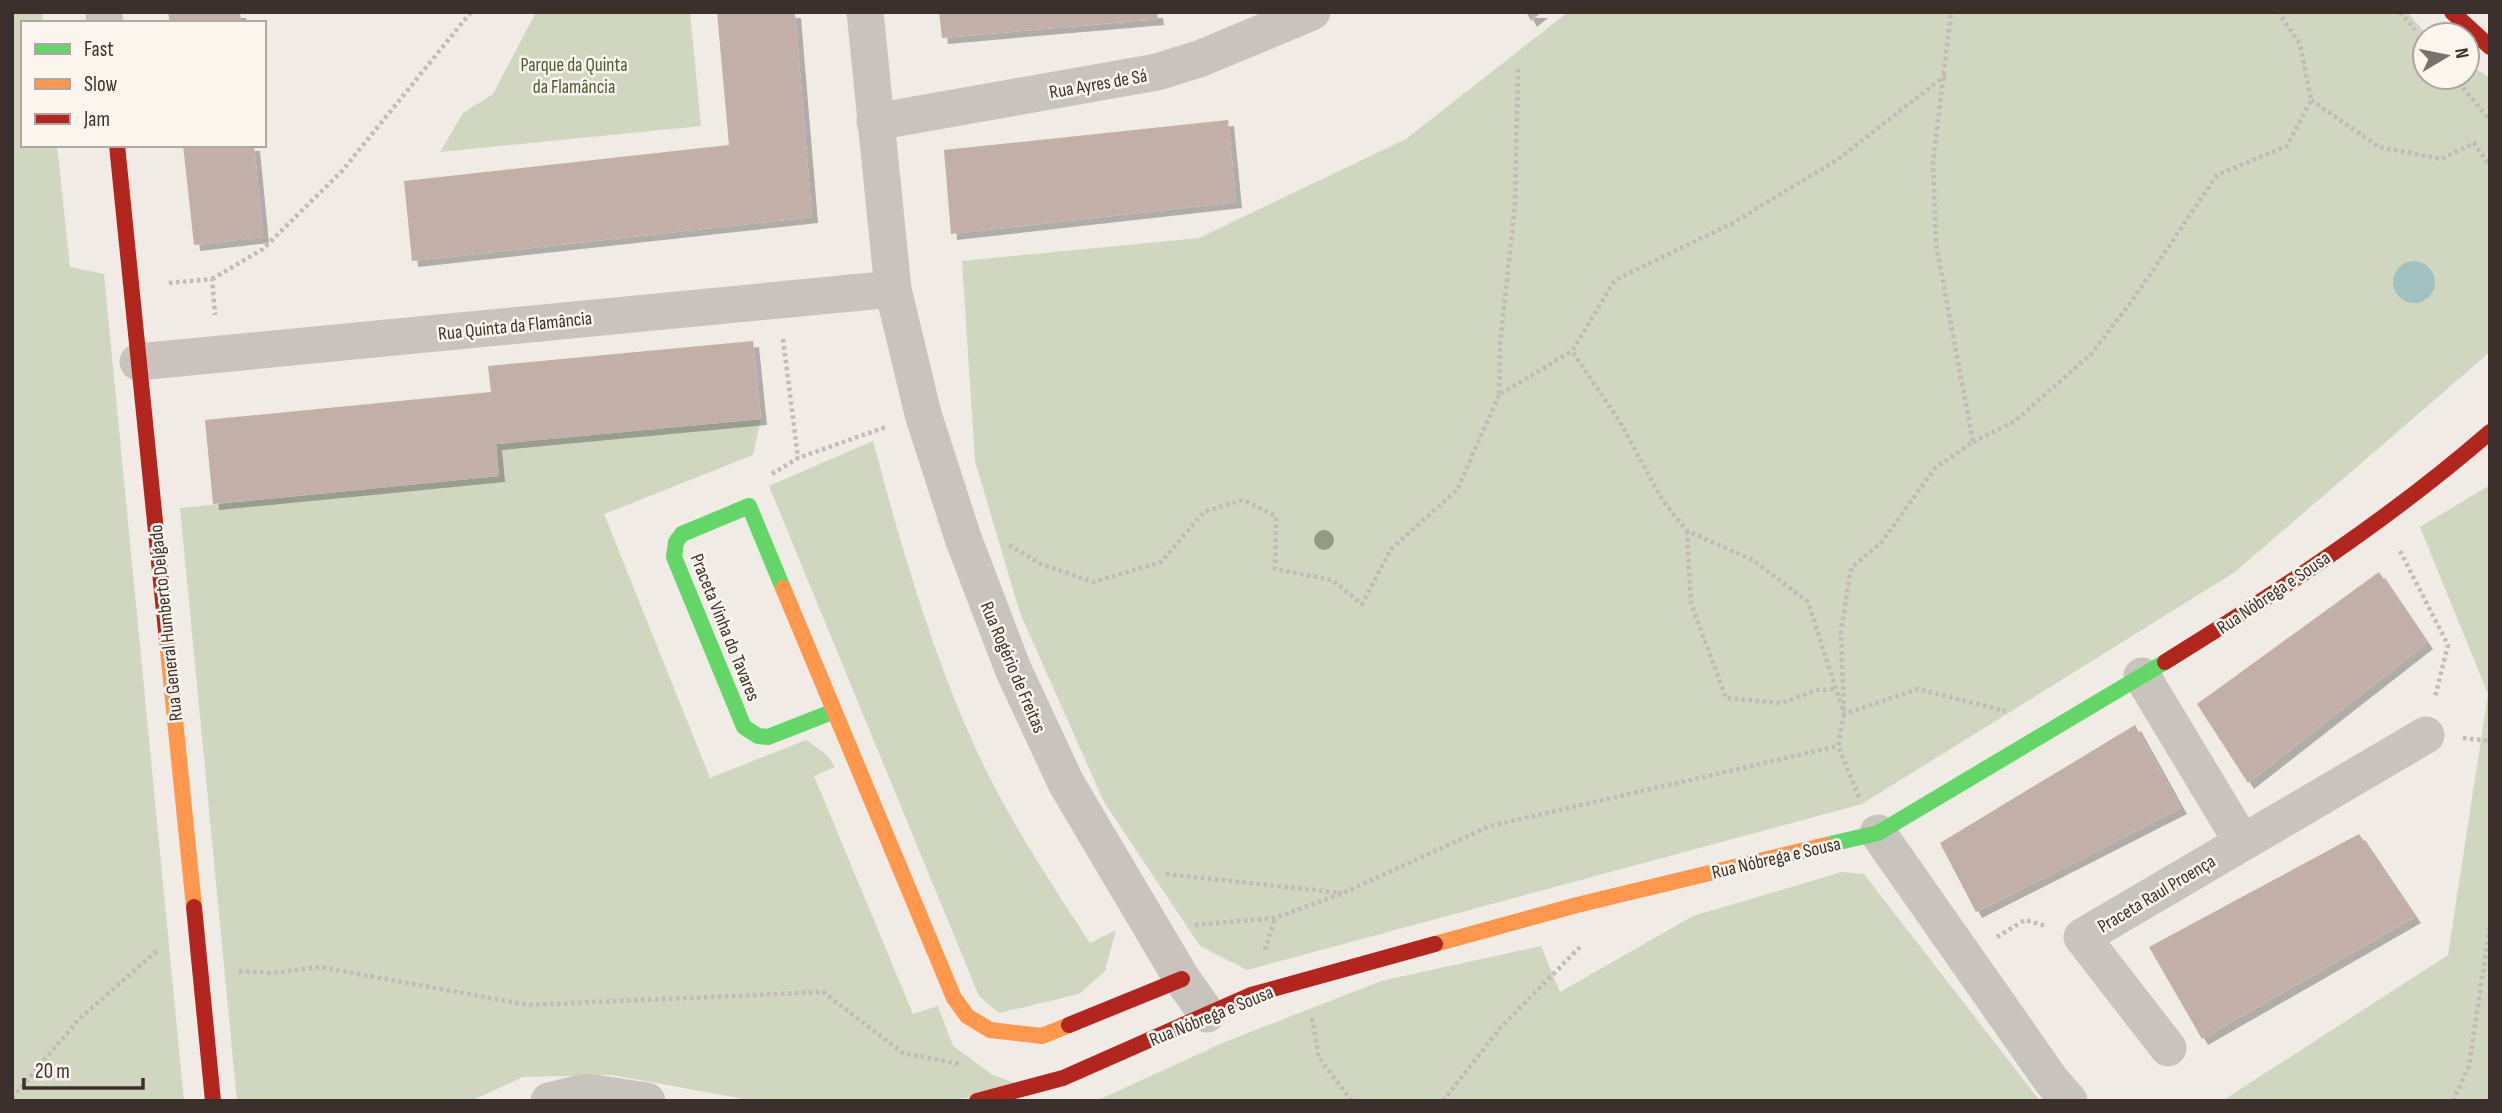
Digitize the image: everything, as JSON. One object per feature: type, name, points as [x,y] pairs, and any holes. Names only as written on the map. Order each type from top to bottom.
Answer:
[{"type":"street","name":"Rua Rogério de Freitas","points":[[865,12],[892,289],[923,414],[987,604],[1039,728],[1092,831],[1182,979],[1207,1014]]},
{"type":"street","name":"Rua Ayres de Sá","points":[[875,122],[1157,72],[1199,59],[1312,12]]},
{"type":"street","points":[[2452,12],[2490,47]]},
{"type":"street","name":"Rua General Humberto Delgado","points":[[117,147],[213,1101]]},
{"type":"street","name":"Rua Quinta da Flamância","points":[[138,362],[892,289]]},
{"type":"street","name":"Rua Nóbrega e Sousa","points":[[978,1101],[1063,1078],[1251,995],[1577,905],[1870,819],[2142,676],[2280,591],[2452,465],[2490,432]]},
{"type":"street","name":"Praceta Vinha do Tavares","points":[[832,712],[773,736],[758,737],[744,727],[674,557],[676,542],[682,534],[749,506],[832,712],[954,998],[967,1016],[984,1027]]},
{"type":"street","points":[[2142,676],[2242,842]]},
{"type":"street","name":"Praceta Raul Proença","points":[[2168,1048],[2082,937],[2426,735]]},
{"type":"street","points":[[1870,819],[2051,1080],[2069,1101]]},
{"type":"street","points":[[984,1027],[996,1032],[1042,1036],[1182,979]]},
{"type":"street","points":[[549,1101],[586,1092],[647,1101]]},
{"type":"path","points":[[131,287],[212,279],[263,249],[342,171],[471,12]]},
{"type":"path","points":[[1951,12],[1946,75],[1933,163],[1936,244],[1973,442]]},
{"type":"path","points":[[1870,819],[1838,746],[1843,714],[1840,632],[1852,568],[1881,543],[1936,468],[1973,442],[2015,421],[2092,353],[2134,298],[2217,175],[2287,146],[2311,100],[2300,44],[2278,12]]},
{"type":"path","points":[[1006,544],[1041,564],[1093,582],[1161,562],[1204,512],[1244,500],[1276,516],[1275,569],[1332,580],[1362,604],[1391,549],[1457,490],[1499,394],[1500,344],[1515,205],[1518,69]]},
{"type":"path","points":[[1499,394],[1572,351],[1615,280],[1731,223],[1837,160],[1946,75]]},
{"type":"path","points":[[2466,91],[2490,120]]},
{"type":"path","points":[[2311,100],[2379,147],[2441,159],[2474,143],[2490,166]]},
{"type":"path","points":[[212,279],[219,354]]},
{"type":"path","points":[[778,300],[798,458],[923,414]]},
{"type":"path","points":[[1572,351],[1620,422],[1663,501],[1687,531],[1753,560],[1808,602],[1843,714]]},
{"type":"path","points":[[2382,516],[2448,645],[2426,735]]},
{"type":"path","points":[[1687,531],[1691,603],[1726,698],[1782,703],[1817,690],[1836,689]]},
{"type":"path","points":[[1843,714],[1918,689],[2007,711]]},
{"type":"path","points":[[1186,925],[1275,918],[1343,893],[1490,826],[1838,746]]},
{"type":"path","points":[[1153,874],[1205,876],[1343,893]]},
{"type":"path","points":[[12,1098],[79,1019],[194,919]]},
{"type":"path","points":[[2453,1101],[2469,1066],[2490,926]]},
{"type":"path","points":[[1443,1101],[1500,1028],[1587,940]]},
{"type":"path","points":[[200,969],[272,973],[320,967],[528,1005],[823,992],[903,1053],[968,1066],[984,1027]]},
{"type":"path","points":[[1305,980],[1319,1058],[1352,1101]]},
{"type":"green space","points":[[12,12],[42,12],[43,21],[21,21],[21,147],[57,147],[70,267],[104,274],[184,1101],[12,1101]]},
{"type":"green space","name":"Parque da Quinta da Flamância","points":[[536,12],[690,12],[701,126],[440,152],[463,113],[493,94]]},
{"type":"green space","points":[[1568,12],[2407,12],[2415,21],[2411,21],[2411,91],[2481,91],[2481,72],[2490,78],[2490,352],[2235,572],[1862,804],[1247,970],[1200,946],[1104,802],[1020,613],[975,461],[962,261],[1199,238],[1406,139]]},
{"type":"green space","points":[[761,419],[753,455],[604,514],[710,778],[806,740],[827,755],[835,767],[814,776],[913,1014],[938,1006],[953,1046],[993,1075],[1028,1088],[946,1101],[755,1101],[612,1075],[523,1077],[471,1101],[237,1101],[180,508],[498,476],[496,444]]},
{"type":"green space","points":[[873,441],[920,605],[949,685],[983,764],[1020,833],[1090,943],[1116,930],[1105,971],[1079,994],[999,1013],[979,996],[769,486]]},
{"type":"green space","points":[[2490,485],[2490,1101],[2222,1101],[2448,955],[2488,694],[2420,527]]},
{"type":"green space","points":[[1842,872],[1864,874],[2040,1101],[1096,1101],[1225,1042],[1381,981],[1541,946],[1560,992],[1693,916]]},
{"type":"water","points":[[2414,261],[2429,267],[2435,282],[2429,297],[2414,303],[2399,297],[2393,282],[2399,267]]},
{"type":"building","points":[[168,12],[240,12],[241,21],[170,21]]},
{"type":"building","points":[[717,12],[795,12],[812,217],[412,261],[404,181],[729,145]]},
{"type":"building","points":[[939,12],[1157,12],[1158,19],[942,38]]},
{"type":"building","points":[[1526,12],[1542,12],[1531,21]]},
{"type":"building","points":[[1228,120],[1236,202],[951,234],[944,150]]},
{"type":"building","points":[[183,147],[254,147],[263,237],[194,245]]},
{"type":"building","points":[[753,341],[761,419],[496,444],[499,476],[213,504],[205,420],[491,392],[488,366]]},
{"type":"building","points":[[2379,572],[2427,643],[2248,783],[2197,704]]},
{"type":"building","points":[[2135,725],[2181,808],[1976,912],[1940,843]]},
{"type":"building","points":[[2359,834],[2415,917],[2202,1039],[2149,947]]},
{"type":"traffic: fast","points":[[783,588],[749,506],[682,534],[676,542],[674,557],[744,727],[758,736],[768,737],[832,712]]},
{"type":"traffic: fast","points":[[1826,845],[1878,833],[2165,662]]},
{"type":"traffic: slow","points":[[783,588],[954,998],[967,1016],[990,1030],[1042,1036],[1069,1025]]},
{"type":"traffic: slow","points":[[167,641],[194,907]]},
{"type":"traffic: slow","points":[[1435,944],[1577,905],[1826,845]]},
{"type":"traffic: jam","points":[[2452,12],[2490,47]]},
{"type":"traffic: jam","points":[[117,147],[167,641]]},
{"type":"traffic: jam","points":[[2165,662],[2373,525],[2490,432]]},
{"type":"traffic: jam","points":[[194,907],[213,1101]]},
{"type":"traffic: jam","points":[[977,1101],[1063,1078],[1251,995],[1435,944]]},
{"type":"traffic: jam","points":[[1069,1025],[1182,979]]}]
